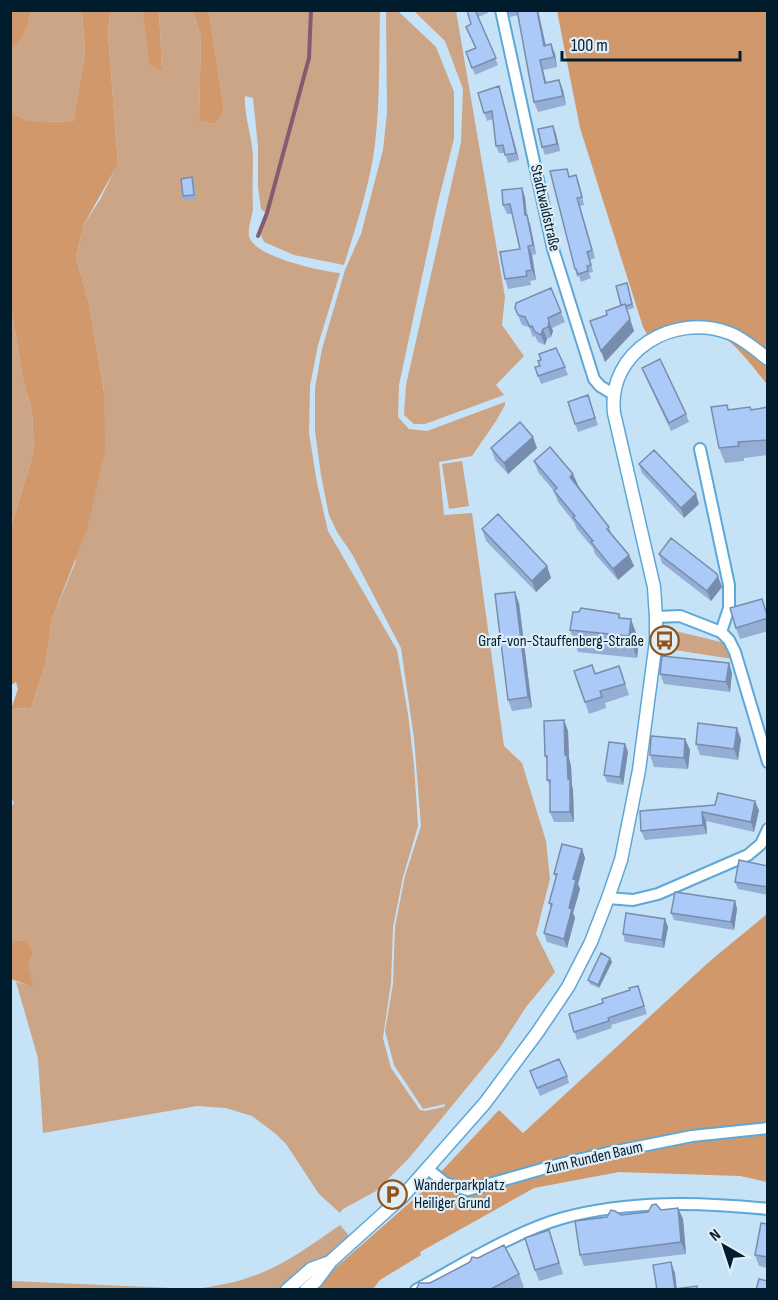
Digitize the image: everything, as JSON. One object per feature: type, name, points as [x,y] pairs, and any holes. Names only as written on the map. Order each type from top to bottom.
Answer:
[{"type":"street","name":"Stadtwaldstraße","points":[[501,10],[553,249],[594,379],[613,394]]},
{"type":"street","points":[[306,1290],[331,1262],[393,1205],[428,1168],[485,1103],[537,1033],[572,978],[591,942],[621,860],[639,770],[656,641],[657,617],[654,587],[614,413],[613,394],[619,375],[631,356],[642,346],[679,328],[701,327],[729,333],[768,359]]},
{"type":"street","points":[[700,449],[729,585],[729,608],[721,632]]},
{"type":"street","points":[[657,617],[680,616],[721,632],[729,640],[735,652],[768,762]]},
{"type":"street","points":[[608,898],[633,900],[658,894],[748,855],[760,844],[768,829]]},
{"type":"street","name":"Zum Runden Baum","points":[[428,1168],[446,1183],[468,1190],[607,1153],[692,1136],[768,1128]]},
{"type":"street","points":[[416,1290],[516,1237],[563,1218],[604,1210],[661,1204],[728,1205],[768,1209]]},
{"type":"street","points":[[287,1290],[311,1269],[331,1262]]},
{"type":"shaded area","points":[[11,10],[31,11],[22,37],[11,48]]},
{"type":"shaded area","points":[[31,11],[82,11],[85,53],[73,122],[29,121],[11,113],[10,48],[22,37]]},
{"type":"shaded area","points":[[82,11],[110,11],[108,33],[118,164],[84,224],[76,257],[89,304],[104,391],[105,451],[87,529],[51,622],[46,662],[31,708],[11,709],[18,689],[16,682],[10,686],[11,527],[34,451],[32,411],[23,380],[11,306],[11,113],[29,121],[73,122],[85,53]]},
{"type":"shaded area","points":[[110,11],[143,11],[162,69],[159,11],[193,11],[201,37],[199,121],[215,124],[224,111],[209,11],[380,11],[379,94],[373,159],[344,265],[294,255],[264,242],[260,233],[266,213],[261,209],[258,187],[258,147],[253,98],[245,96],[253,156],[253,207],[249,231],[250,239],[256,246],[278,258],[319,270],[340,273],[318,345],[310,386],[309,433],[328,531],[397,650],[408,714],[418,826],[403,877],[393,927],[391,983],[383,1038],[391,1068],[420,1110],[425,1111],[444,1107],[445,1104],[423,1109],[394,1065],[385,1031],[393,984],[395,927],[405,876],[421,826],[414,738],[401,648],[329,515],[315,431],[315,388],[322,349],[345,270],[361,234],[383,150],[387,112],[386,11],[398,11],[436,47],[454,92],[454,139],[438,202],[399,385],[398,417],[409,429],[427,431],[505,402],[496,421],[472,456],[439,462],[444,515],[472,513],[504,746],[522,763],[546,841],[550,879],[536,934],[555,972],[526,1007],[501,1046],[410,1157],[376,1191],[343,1209],[340,1213],[319,1194],[286,1144],[276,1134],[252,1116],[226,1108],[197,1106],[43,1133],[38,1058],[16,982],[32,986],[29,968],[33,952],[27,941],[11,941],[10,809],[14,803],[11,797],[11,709],[31,708],[46,662],[51,622],[75,563],[104,390],[89,304],[76,257],[84,224],[101,198],[118,163],[108,33]]},
{"type":"shaded area","points":[[143,11],[159,11],[162,70],[150,65]]},
{"type":"shaded area","points":[[193,11],[209,11],[224,111],[215,124],[199,121],[201,37]]},
{"type":"shaded area","points":[[414,11],[456,11],[505,297],[502,325],[524,356],[496,385],[504,395],[425,424],[414,424],[404,415],[406,385],[461,142],[463,89],[445,41]]},
{"type":"shaded area","points":[[557,11],[767,11],[767,384],[736,348],[718,335],[690,334],[654,346],[643,327],[580,128]]},
{"type":"shaded area","points":[[11,306],[23,380],[32,411],[34,451],[11,527]]},
{"type":"shaded area","points":[[462,461],[469,506],[449,509],[442,464]]},
{"type":"shaded area","points":[[671,630],[725,643],[732,659],[669,649]]},
{"type":"shaded area","points":[[767,914],[767,1182],[740,1176],[619,1172],[534,1188],[420,1252],[421,1255],[380,1280],[373,1289],[310,1290],[422,1192],[499,1110],[523,1133],[710,961]]},
{"type":"shaded area","points":[[11,941],[27,941],[33,952],[29,968],[33,987],[11,979]]},
{"type":"shaded area","points":[[340,1225],[351,1238],[297,1275],[281,1289],[11,1290],[11,1281],[195,1289],[218,1285],[238,1281],[273,1268]]},
{"type":"building","points":[[467,10],[475,10],[496,58],[472,68],[466,52],[476,48],[466,27],[471,24]]},
{"type":"building","points":[[517,10],[537,10],[544,46],[551,44],[554,57],[540,60],[545,83],[559,80],[563,96],[534,102]]},
{"type":"building","points":[[499,86],[516,153],[505,155],[503,145],[496,146],[492,111],[484,113],[478,93]]},
{"type":"building","points":[[553,126],[557,144],[542,147],[538,129]]},
{"type":"building","points":[[567,169],[569,177],[576,175],[582,197],[577,198],[592,250],[587,252],[591,265],[587,266],[588,271],[578,274],[550,171]]},
{"type":"building","points":[[192,177],[194,195],[183,196],[181,179]]},
{"type":"building","points":[[522,188],[525,215],[527,215],[533,245],[528,246],[532,270],[526,271],[527,276],[505,279],[500,252],[520,249],[510,204],[503,205],[502,190]]},
{"type":"building","points":[[627,283],[632,304],[626,306],[621,305],[616,286]]},
{"type":"building","points":[[551,288],[561,312],[548,318],[548,327],[543,329],[541,335],[535,332],[532,326],[530,327],[525,317],[518,315],[515,308],[516,303]]},
{"type":"building","points":[[625,304],[630,319],[601,351],[590,321],[607,315],[606,311]]},
{"type":"building","points":[[556,348],[565,367],[538,376],[535,367],[540,366],[539,354]]},
{"type":"building","points":[[660,359],[686,414],[669,423],[642,368]]},
{"type":"building","points":[[588,395],[595,418],[575,424],[568,402]]},
{"type":"building","points":[[727,405],[728,410],[768,407],[768,440],[738,442],[739,446],[719,448],[711,407]]},
{"type":"building","points":[[520,422],[533,437],[504,463],[491,448]]},
{"type":"building","points":[[550,447],[573,474],[570,477],[609,527],[607,529],[629,555],[613,569],[554,491],[557,488],[534,461]]},
{"type":"building","points":[[654,450],[696,494],[681,508],[639,464]]},
{"type":"building","points":[[498,514],[547,566],[532,581],[482,529]]},
{"type":"building","points":[[671,538],[717,574],[718,577],[707,591],[659,554]]},
{"type":"building","points":[[515,592],[528,697],[508,700],[495,594]]},
{"type":"building","points":[[762,599],[768,618],[736,628],[730,608]]},
{"type":"building","points":[[581,608],[619,614],[619,618],[631,619],[629,636],[570,630],[573,612],[579,612]]},
{"type":"building","points":[[662,656],[729,663],[726,682],[660,674]]},
{"type":"building","points":[[592,665],[595,674],[619,666],[625,684],[600,691],[602,697],[585,702],[574,671]]},
{"type":"building","points":[[564,720],[565,755],[567,755],[568,779],[570,780],[570,812],[550,812],[550,780],[547,780],[544,721]]},
{"type":"building","points":[[698,723],[737,728],[734,749],[696,744]]},
{"type":"building","points":[[651,736],[685,739],[684,758],[650,755]]},
{"type":"building","points":[[609,742],[625,744],[620,777],[604,775]]},
{"type":"building","points":[[718,793],[755,801],[751,822],[702,812],[703,825],[641,831],[640,811],[715,805]]},
{"type":"building","points":[[562,844],[582,849],[573,879],[576,880],[569,908],[572,909],[564,939],[544,933],[552,904],[549,903]]},
{"type":"building","points":[[739,860],[768,866],[768,887],[735,882]]},
{"type":"building","points":[[675,892],[735,901],[731,922],[671,913]]},
{"type":"building","points":[[626,913],[665,919],[662,940],[623,934]]},
{"type":"building","points":[[601,953],[610,958],[598,985],[588,980]]},
{"type":"building","points":[[638,986],[644,1006],[608,1018],[609,1021],[574,1032],[569,1014],[603,1003],[602,999]]},
{"type":"building","points":[[559,1059],[567,1076],[537,1088],[530,1071]]},
{"type":"building","points":[[656,1204],[661,1210],[678,1208],[681,1242],[580,1255],[575,1221],[607,1217],[611,1210],[621,1215],[648,1212],[652,1205]]},
{"type":"building","points":[[761,1223],[768,1224],[768,1257],[755,1255]]},
{"type":"building","points":[[549,1230],[559,1263],[535,1270],[525,1238]]},
{"type":"building","points":[[504,1245],[519,1274],[489,1290],[416,1290],[419,1283],[430,1283],[470,1262],[472,1257],[478,1258]]},
{"type":"building","points":[[671,1262],[675,1289],[697,1286],[697,1290],[657,1290],[653,1265]]},
{"type":"building","points":[[759,1279],[768,1281],[768,1290],[756,1290]]},
{"type":"waterway","points":[[258,236],[267,213],[309,58],[311,10]]},
{"type":"place","name":"Graf-von-Stauffenberg-Straße","points":[[665,641]]},
{"type":"place","name":"Wanderparkplatz Heiliger Grund","points":[[393,1194]]}]
